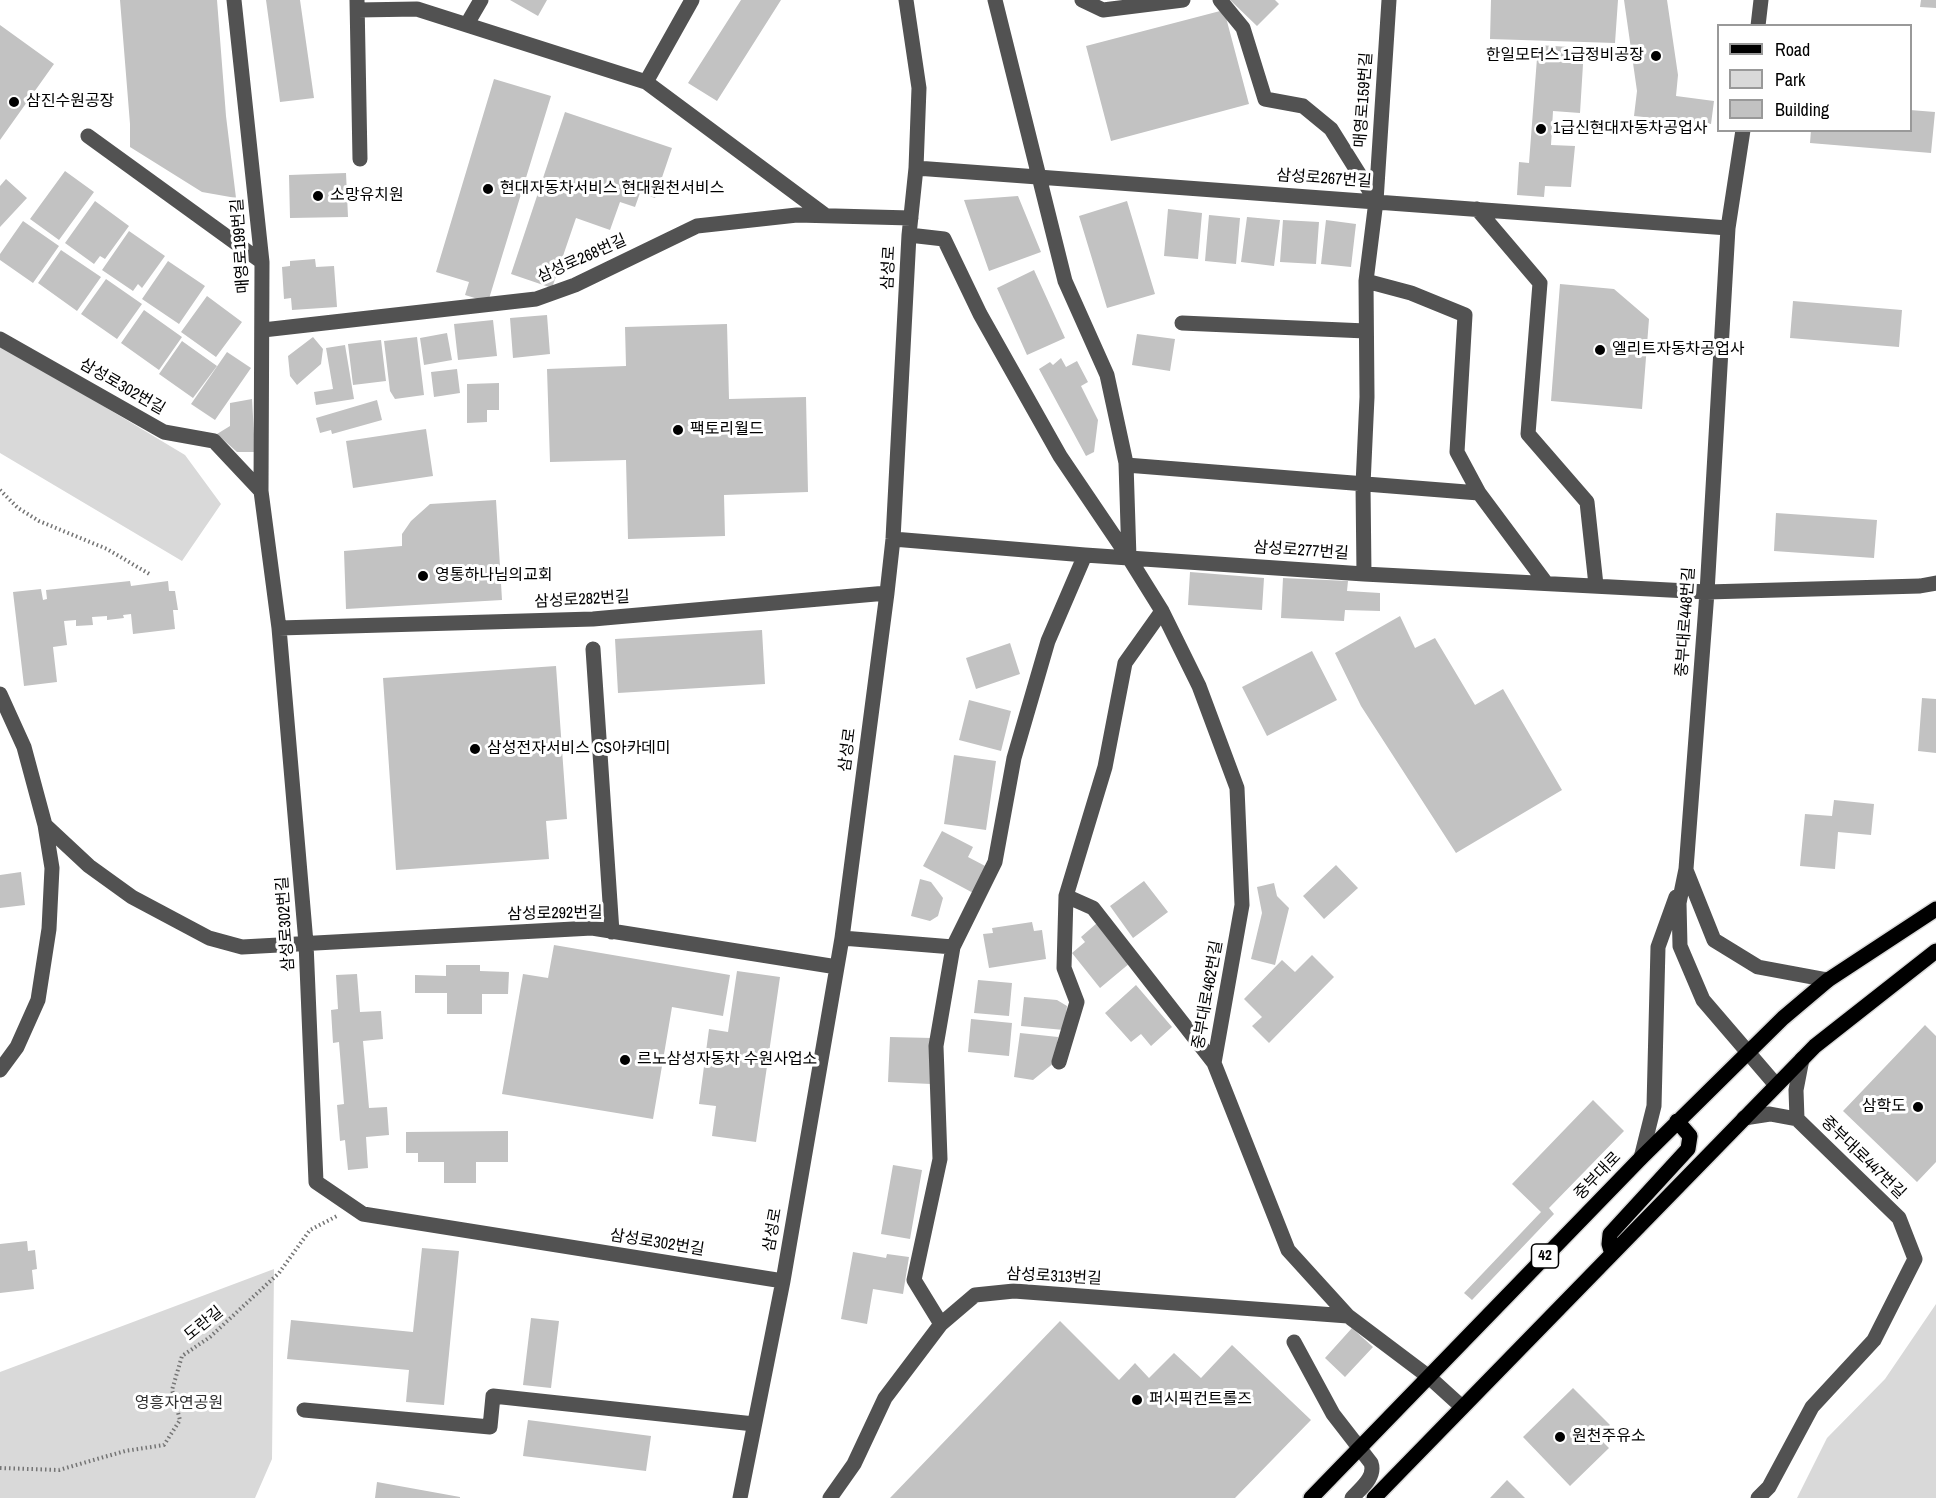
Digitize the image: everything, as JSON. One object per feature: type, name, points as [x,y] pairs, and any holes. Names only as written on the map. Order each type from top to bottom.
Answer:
[{"type":"main road","name":"중부대로","points":[[1311,1498],[1677,1121],[1783,1018],[1828,980],[1936,909]]},
{"type":"main road","points":[[1374,1498],[1815,1046],[1936,951]]},
{"type":"main road","points":[[1612,1254],[1609,1244],[1610,1234],[1688,1149],[1690,1137],[1677,1121]]},
{"type":"street","name":"매영로199번길","points":[[234,0],[262,262],[261,491]]},
{"type":"street","points":[[467,24],[481,0]]},
{"type":"street","points":[[646,82],[693,0]]},
{"type":"street","name":"삼성로","points":[[740,1498],[783,1281],[842,938],[893,539],[919,88],[906,0]]},
{"type":"street","points":[[995,0],[1065,281],[1107,375],[1126,465],[1130,558]]},
{"type":"street","points":[[1082,0],[1103,10],[1183,0]]},
{"type":"street","points":[[1220,0],[1243,28],[1265,99],[1303,106],[1331,129],[1376,201]]},
{"type":"street","name":"매영로159번길","points":[[1364,574],[1366,281],[1376,201],[1389,0]]},
{"type":"street","points":[[1758,24],[1761,0]]},
{"type":"street","points":[[360,159],[357,5],[417,9],[646,82],[825,215]]},
{"type":"street","name":"중부대로448번길","points":[[1743,132],[1728,228],[1707,592],[1686,869],[1679,903],[1680,946],[1702,1000],[1776,1085]]},
{"type":"street","points":[[88,136],[262,262]]},
{"type":"street","name":"삼성로267번길","points":[[916,168],[1728,228]]},
{"type":"street","points":[[1477,209],[1540,283],[1528,434],[1587,502],[1596,585]]},
{"type":"street","name":"삼성로268번길","points":[[263,330],[536,299],[575,285],[697,226],[797,215],[911,218]]},
{"type":"street","name":"중부대로462번길","points":[[909,235],[944,239],[981,314],[1060,456],[1130,558],[1162,611],[1199,686],[1237,788],[1242,905],[1214,1063],[1288,1250],[1348,1316],[1429,1377],[1462,1407]]},
{"type":"street","points":[[1366,281],[1412,293],[1465,315],[1457,453],[1479,494],[1546,583]]},
{"type":"street","points":[[1182,323],[1366,331]]},
{"type":"street","name":"삼성로302번길","points":[[0,339],[164,432],[214,441],[261,491],[279,628],[306,943],[316,1182],[363,1214],[783,1281]]},
{"type":"street","points":[[1126,465],[1479,494]]},
{"type":"street","name":"삼성로277번길","points":[[893,539],[1364,574],[1707,592],[1920,586],[1936,583]]},
{"type":"street","points":[[941,1324],[914,1280],[940,1159],[936,1046],[953,947],[995,862],[1014,758],[1045,652],[1085,555]]},
{"type":"street","name":"삼성로282번길","points":[[279,628],[593,619],[887,592]]},
{"type":"street","points":[[1059,1062],[1077,1002],[1064,968],[1066,896],[1105,767],[1125,663],[1162,611]]},
{"type":"street","points":[[593,649],[612,932]]},
{"type":"street","points":[[0,694],[24,747],[45,825],[52,867],[49,929],[38,1000],[18,1047],[0,1070]]},
{"type":"street","name":"삼성로292번길","points":[[45,825],[88,866],[132,897],[209,938],[242,947],[592,928],[837,968]]},
{"type":"street","points":[[1686,869],[1714,940],[1758,966],[1828,980]]},
{"type":"street","points":[[1641,1158],[1654,1106],[1658,946],[1686,869]]},
{"type":"street","points":[[1066,896],[1093,908],[1214,1063]]},
{"type":"street","points":[[842,938],[953,947]]},
{"type":"street","points":[[1744,1118],[1770,1114],[1797,1119],[1796,1090],[1802,1059]]},
{"type":"street","name":"중부대로447번길","points":[[1758,1498],[1769,1487],[1812,1407],[1874,1340],[1914,1259],[1899,1218],[1797,1119]]},
{"type":"street","name":"삼성로313번길","points":[[830,1498],[854,1464],[885,1398],[941,1324],[975,1295],[1014,1291],[1348,1316]]},
{"type":"street","points":[[1294,1342],[1333,1414],[1373,1470],[1372,1475],[1352,1498]]},
{"type":"street","points":[[304,1410],[490,1427],[493,1396],[754,1424]]},
{"type":"path","points":[[0,490],[18,508],[39,521],[107,549],[151,575]]},
{"type":"path","name":"도란길","points":[[0,1468],[59,1470],[125,1451],[164,1445],[180,1420],[171,1390],[182,1356],[210,1337],[279,1273],[310,1230],[354,1207]]},
{"type":"green space","points":[[0,344],[185,455],[221,504],[182,561],[0,453]]},
{"type":"green space","name":"영흥자연공원","points":[[274,1269],[272,1459],[255,1498],[0,1498],[0,1372]]},
{"type":"green space","points":[[1936,1304],[1936,1498],[1797,1498],[1827,1438],[1885,1379]]},
{"type":"building","points":[[120,0],[217,0],[226,116],[236,198],[202,192],[130,147]]},
{"type":"building","points":[[266,0],[300,0],[314,98],[280,102]]},
{"type":"building","points":[[510,0],[547,0],[538,16]]},
{"type":"building","points":[[741,0],[781,0],[717,101],[688,83]]},
{"type":"building","points":[[1230,0],[1275,0],[1279,4],[1257,26]]},
{"type":"building","points":[[1491,0],[1618,0],[1615,43],[1490,39]]},
{"type":"building","points":[[1624,0],[1667,0],[1678,75],[1676,96],[1714,101],[1711,124],[1634,116],[1637,91]]},
{"type":"building","points":[[1921,0],[1936,0],[1936,8],[1920,7]]},
{"type":"building","points":[[1224,10],[1249,104],[1111,141],[1086,46]]},
{"type":"building","name":"삼진수원공장","points":[[0,25],[54,64],[0,140]]},
{"type":"building","points":[[1538,45],[1584,48],[1580,113],[1553,111],[1551,145],[1575,146],[1571,187],[1545,186],[1544,197],[1517,195],[1519,162],[1529,163]]},
{"type":"building","points":[[494,79],[551,96],[488,302],[465,295],[469,282],[436,272]]},
{"type":"building","points":[[1912,110],[1935,112],[1931,153],[1810,143],[1811,132],[1912,132]]},
{"type":"building","points":[[565,112],[672,148],[655,198],[640,193],[635,207],[620,202],[610,230],[576,218],[552,288],[511,274]]},
{"type":"building","points":[[65,171],[94,192],[59,240],[30,219]]},
{"type":"building","name":"소망유치원","points":[[346,173],[348,217],[290,218],[289,175]]},
{"type":"building","points":[[6,179],[27,198],[0,227],[0,186]]},
{"type":"building","points":[[1018,196],[1041,252],[989,271],[964,200]]},
{"type":"building","points":[[95,201],[129,226],[105,259],[100,256],[94,264],[65,243]]},
{"type":"building","points":[[1127,201],[1155,294],[1107,308],[1079,216]]},
{"type":"building","points":[[1168,209],[1202,213],[1198,259],[1164,256]]},
{"type":"building","points":[[1209,215],[1240,218],[1236,264],[1205,261]]},
{"type":"building","points":[[1247,217],[1280,220],[1274,266],[1241,262]]},
{"type":"building","points":[[1283,220],[1319,222],[1316,264],[1280,262]]},
{"type":"building","points":[[1326,220],[1356,224],[1351,267],[1321,264]]},
{"type":"building","points":[[23,221],[59,246],[33,283],[0,260],[0,254]]},
{"type":"building","points":[[129,231],[165,256],[142,288],[138,284],[133,291],[102,270]]},
{"type":"building","points":[[61,250],[101,277],[77,311],[38,283]]},
{"type":"building","points":[[315,259],[316,267],[334,266],[337,307],[292,310],[291,298],[284,299],[282,267],[290,266],[290,261]]},
{"type":"building","points":[[168,261],[205,286],[179,324],[142,299]]},
{"type":"building","points":[[1034,270],[1065,338],[1027,355],[997,288]]},
{"type":"building","points":[[106,279],[142,304],[117,339],[81,314]]},
{"type":"building","points":[[1560,284],[1614,289],[1649,319],[1642,409],[1551,401]]},
{"type":"building","points":[[207,296],[242,322],[216,357],[181,332]]},
{"type":"building","points":[[1793,301],[1902,310],[1899,347],[1790,338]]},
{"type":"building","points":[[144,310],[182,337],[159,370],[121,343]]},
{"type":"building","points":[[547,315],[550,354],[513,358],[510,318]]},
{"type":"building","points":[[493,320],[497,356],[458,360],[454,324]]},
{"type":"building","name":"팩토리월드","points":[[727,324],[729,399],[806,397],[808,492],[724,495],[725,536],[628,539],[626,460],[550,462],[547,369],[626,366],[625,327]]},
{"type":"building","points":[[447,333],[452,360],[424,365],[420,338]]},
{"type":"building","points":[[1137,334],[1175,339],[1170,371],[1132,365]]},
{"type":"building","points":[[313,337],[323,349],[321,364],[297,385],[290,376],[288,356]]},
{"type":"building","points":[[417,337],[424,395],[395,399],[390,391],[384,341]]},
{"type":"building","points":[[381,340],[386,381],[353,385],[348,344]]},
{"type":"building","points":[[182,341],[217,366],[193,398],[159,374]]},
{"type":"building","points":[[345,345],[354,399],[316,405],[314,392],[333,389],[326,348]]},
{"type":"building","points":[[227,352],[251,368],[215,420],[191,404]]},
{"type":"building","points":[[1061,358],[1066,367],[1077,361],[1088,382],[1081,386],[1098,420],[1094,452],[1086,456],[1039,369],[1050,362],[1053,365]]},
{"type":"building","points":[[457,369],[460,393],[434,397],[431,372]]},
{"type":"building","points":[[499,383],[499,410],[487,410],[487,422],[467,423],[467,384]]},
{"type":"building","points":[[252,399],[255,452],[237,452],[217,434],[230,426],[230,403]]},
{"type":"building","points":[[377,400],[382,420],[332,434],[331,430],[320,433],[316,418]]},
{"type":"building","points":[[426,429],[433,476],[353,488],[346,441]]},
{"type":"building","name":"영통하나님의교회","points":[[496,500],[502,600],[346,609],[344,551],[402,546],[402,534],[411,521],[430,504]]},
{"type":"building","points":[[1776,513],[1877,520],[1874,558],[1774,551]]},
{"type":"building","points":[[1190,572],[1264,578],[1262,610],[1188,605]]},
{"type":"building","points":[[1283,578],[1348,581],[1347,591],[1380,593],[1380,611],[1345,610],[1344,621],[1281,618]]},
{"type":"building","points":[[130,581],[131,586],[168,581],[169,591],[175,591],[178,610],[173,610],[175,629],[133,634],[131,614],[123,615],[124,618],[107,620],[107,616],[92,617],[93,625],[76,626],[76,620],[64,621],[67,645],[53,647],[57,682],[24,686],[13,592],[41,589],[43,600],[47,599],[46,590]]},
{"type":"building","points":[[1400,616],[1415,648],[1435,638],[1475,705],[1503,689],[1562,790],[1456,853],[1361,706],[1335,653]]},
{"type":"building","points":[[762,630],[765,684],[618,693],[615,639]]},
{"type":"building","points":[[1010,643],[1020,674],[976,689],[966,658]]},
{"type":"building","points":[[1312,651],[1337,700],[1267,736],[1242,687]]},
{"type":"building","name":"삼성전자서비스 CS아카데미","points":[[556,666],[567,819],[546,821],[549,859],[396,870],[383,678]]},
{"type":"building","points":[[1922,698],[1936,699],[1936,753],[1918,751]]},
{"type":"building","points":[[969,700],[1011,711],[1001,751],[959,740]]},
{"type":"building","points":[[954,755],[996,761],[986,830],[944,824]]},
{"type":"building","points":[[1834,800],[1874,804],[1871,835],[1838,832],[1835,869],[1800,866],[1805,814],[1832,816]]},
{"type":"building","points":[[942,831],[973,847],[968,857],[989,868],[975,894],[923,866]]},
{"type":"building","points":[[1336,865],[1358,888],[1324,919],[1303,896]]},
{"type":"building","points":[[21,872],[25,905],[0,908],[0,875]]},
{"type":"building","points":[[920,879],[931,882],[943,898],[938,916],[930,921],[911,916]]},
{"type":"building","points":[[1144,881],[1168,912],[1133,938],[1110,906]]},
{"type":"building","points":[[1274,883],[1277,896],[1289,908],[1275,965],[1251,959],[1262,913],[1257,887]]},
{"type":"building","points":[[1032,922],[1034,931],[1042,930],[1046,959],[989,968],[983,934],[993,933],[992,928]]},
{"type":"building","points":[[1097,923],[1130,963],[1100,988],[1072,953],[1085,942],[1081,937]]},
{"type":"building","points":[[554,945],[730,975],[723,1016],[672,1007],[653,1119],[502,1094],[523,974],[548,978]]},
{"type":"building","points":[[1312,955],[1334,977],[1269,1043],[1252,1026],[1262,1017],[1244,999],[1282,960],[1295,972]]},
{"type":"building","points":[[446,965],[480,965],[480,971],[509,972],[508,994],[482,994],[482,1014],[447,1014],[447,993],[415,993],[415,975],[446,976]]},
{"type":"building","points":[[737,971],[780,977],[756,1142],[712,1136],[716,1106],[699,1104],[709,1029],[728,1032]]},
{"type":"building","points":[[357,974],[360,1012],[381,1011],[383,1039],[363,1041],[369,1108],[387,1107],[389,1135],[366,1137],[368,1168],[348,1170],[345,1140],[340,1141],[337,1105],[344,1104],[339,1042],[333,1043],[331,1010],[338,1009],[336,975]]},
{"type":"building","points":[[978,980],[1012,983],[1009,1016],[974,1013]]},
{"type":"building","points":[[1136,985],[1172,1027],[1151,1046],[1141,1034],[1131,1042],[1105,1013]]},
{"type":"building","points":[[1024,997],[1057,1000],[1067,1006],[1064,1030],[1021,1026]]},
{"type":"building","points":[[971,1019],[1012,1023],[1009,1056],[968,1052]]},
{"type":"building","points":[[1925,1025],[1936,1036],[1936,1162],[1917,1182],[1843,1111]]},
{"type":"building","points":[[1020,1033],[1058,1037],[1055,1062],[1033,1080],[1014,1077]]},
{"type":"building","points":[[890,1037],[932,1038],[931,1084],[888,1082]]},
{"type":"building","points":[[1593,1100],[1624,1131],[1549,1208],[1554,1214],[1472,1300],[1464,1293],[1541,1212],[1512,1184]]},
{"type":"building","points":[[508,1131],[508,1162],[476,1162],[476,1183],[444,1183],[444,1162],[418,1162],[418,1153],[406,1153],[406,1132]]},
{"type":"building","points":[[893,1165],[922,1170],[910,1239],[881,1234]]},
{"type":"building","points":[[27,1241],[28,1251],[35,1250],[37,1269],[32,1270],[34,1289],[0,1293],[0,1244]]},
{"type":"building","points":[[422,1248],[459,1251],[444,1405],[406,1402],[409,1370],[287,1359],[291,1320],[413,1332]]},
{"type":"building","points":[[853,1252],[886,1258],[887,1254],[909,1257],[903,1294],[873,1289],[867,1324],[841,1319]]},
{"type":"building","points":[[531,1318],[559,1321],[551,1388],[523,1385]]},
{"type":"building","name":"퍼시픽컨트롤즈","points":[[1060,1321],[1119,1380],[1135,1363],[1149,1378],[1174,1353],[1201,1378],[1232,1345],[1311,1420],[1235,1498],[890,1498]]},
{"type":"building","points":[[1352,1328],[1373,1347],[1345,1377],[1325,1358]]},
{"type":"building","name":"원천주유소","points":[[1573,1388],[1610,1425],[1598,1437],[1609,1448],[1570,1486],[1523,1437]]},
{"type":"building","points":[[528,1420],[651,1436],[646,1471],[523,1456]]},
{"type":"building","points":[[1507,1480],[1525,1498],[1490,1498]]},
{"type":"building","points":[[377,1482],[460,1497],[460,1498],[375,1498]]},
{"type":"place","name":"한일모터스 1급정비공장","points":[[1656,56]]},
{"type":"place","name":"삼진수원공장","points":[[14,102]]},
{"type":"place","name":"1급신현대자동차공업사","points":[[1541,129]]},
{"type":"place","name":"현대자동차서비스 현대원천서비스","points":[[488,189]]},
{"type":"place","name":"소망유치원","points":[[318,196]]},
{"type":"place","name":"엘리트자동차공업사","points":[[1600,350]]},
{"type":"place","name":"팩토리월드","points":[[678,430]]},
{"type":"place","name":"영통하나님의교회","points":[[423,576]]},
{"type":"place","name":"삼성전자서비스 CS아카데미","points":[[475,749]]},
{"type":"place","name":"르노삼성자동차 수원사업소","points":[[625,1060]]},
{"type":"place","name":"삼학도","points":[[1918,1107]]},
{"type":"place","name":"퍼시픽컨트롤즈","points":[[1137,1400]]},
{"type":"place","name":"원천주유소","points":[[1560,1437]]}]
